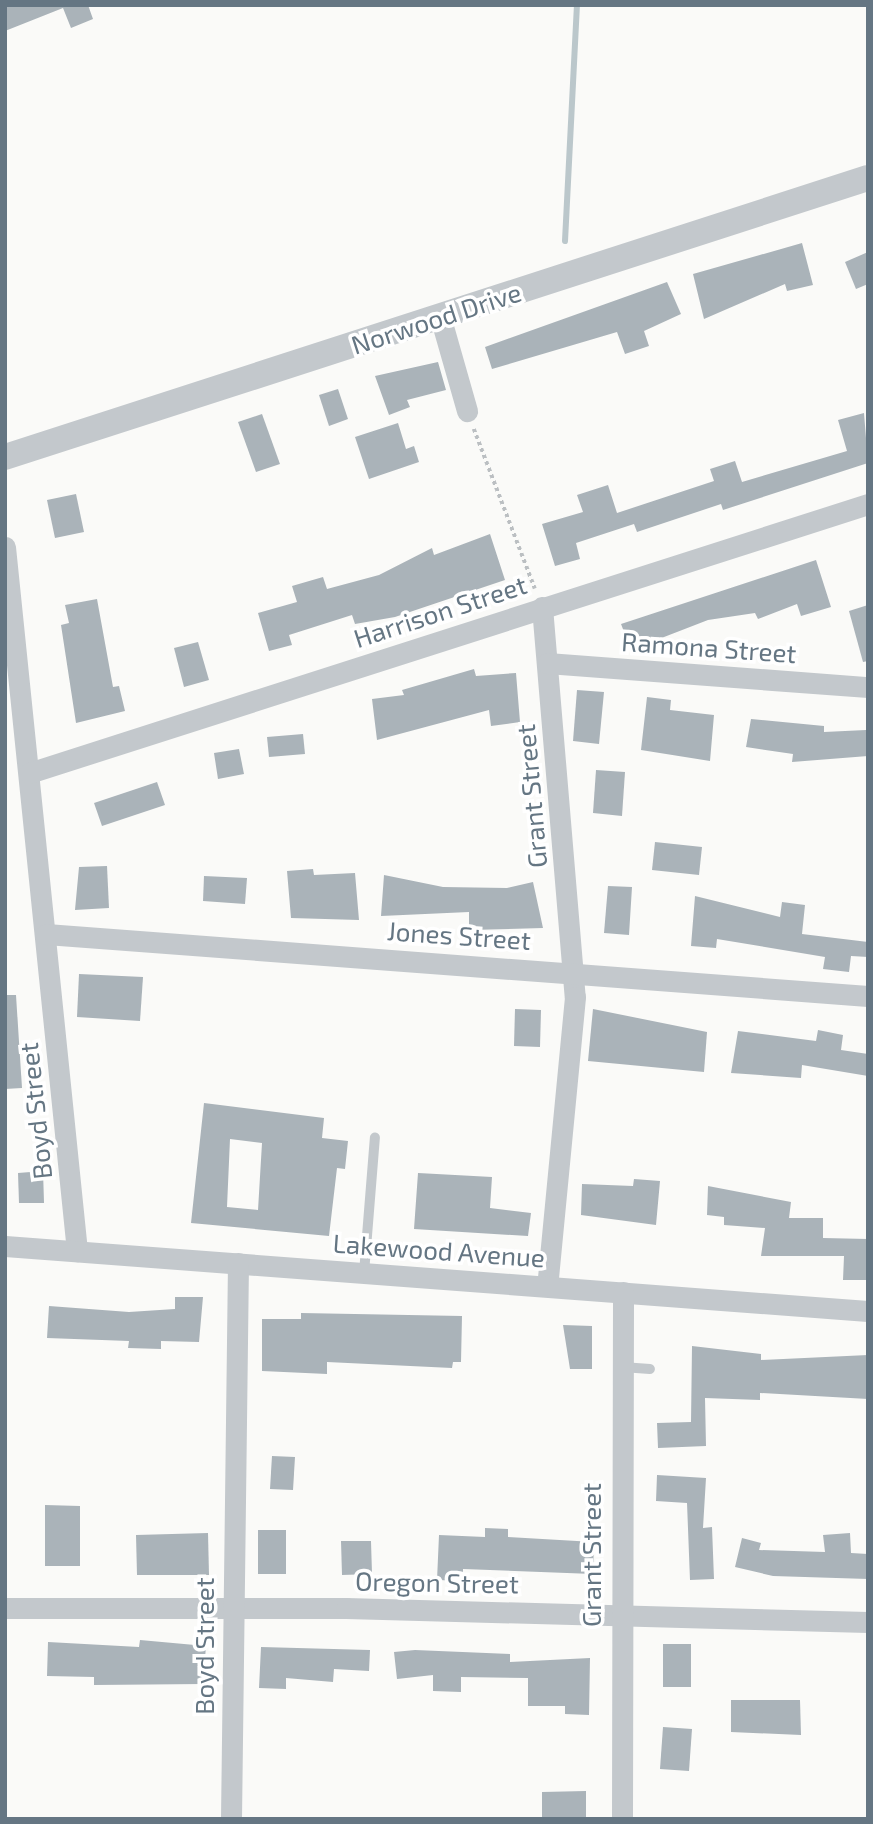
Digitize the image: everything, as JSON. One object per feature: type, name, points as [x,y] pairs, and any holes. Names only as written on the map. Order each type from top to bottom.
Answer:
[{"type":"street","name":"Norwood Drive","points":[[5,457],[868,178]]},
{"type":"street","points":[[440,316],[467,411]]},
{"type":"street","name":"Harrison Street","points":[[29,774],[868,504]]},
{"type":"street","name":"Boyd Street","points":[[5,548],[77,1251]]},
{"type":"street","name":"Grant Street","points":[[542,607],[575,971],[547,1286]]},
{"type":"street","name":"Ramona Street","points":[[547,663],[868,687]]},
{"type":"street","name":"Jones Street","points":[[46,934],[575,971],[868,996]]},
{"type":"street","name":"Lakewood Avenue","points":[[5,1246],[868,1311]]},
{"type":"street","name":"Boyd Street","points":[[231,1819],[238,1263]]},
{"type":"street","name":"Grant Street","points":[[622,1819],[620,1615],[623,1292]]},
{"type":"street","name":"Oregon Street","points":[[5,1608],[620,1615],[868,1622]]},
{"type":"lane","points":[[364,1273],[375,1137]]},
{"type":"lane","points":[[621,1367],[650,1368]]},
{"type":"path","points":[[467,411],[542,607]]},
{"type":"building","points":[[5,5],[88,5],[93,19],[71,28],[63,8],[5,31]]},
{"type":"building","points":[[802,243],[813,285],[787,291],[785,284],[704,319],[693,274]]},
{"type":"building","points":[[868,252],[868,284],[856,289],[845,262]]},
{"type":"building","points":[[667,282],[681,314],[644,331],[649,346],[625,354],[617,332],[492,369],[485,347]]},
{"type":"building","points":[[438,362],[446,390],[407,400],[410,407],[389,415],[375,376]]},
{"type":"building","points":[[338,389],[348,419],[329,426],[319,395]]},
{"type":"building","points":[[864,413],[868,463],[723,510],[721,504],[637,532],[634,524],[576,543],[580,559],[555,566],[542,524],[583,512],[577,495],[608,485],[617,513],[714,481],[710,469],[735,461],[742,482],[847,451],[838,420]]},
{"type":"building","points":[[262,414],[280,464],[256,472],[238,422]]},
{"type":"building","points":[[398,423],[406,449],[414,446],[419,462],[369,479],[355,437]]},
{"type":"building","points":[[76,494],[84,532],[55,538],[47,500]]},
{"type":"building","points":[[490,534],[505,580],[395,617],[355,624],[352,615],[289,635],[292,645],[269,651],[258,613],[297,602],[292,586],[323,577],[327,589],[379,575],[432,548],[434,555]]},
{"type":"building","points":[[816,560],[831,607],[801,616],[797,604],[758,619],[755,613],[708,620],[646,644],[643,636],[628,642],[621,624]]},
{"type":"building","points":[[97,599],[113,687],[119,686],[125,711],[76,723],[61,625],[69,623],[65,605]]},
{"type":"building","points":[[868,605],[868,661],[863,662],[849,611]]},
{"type":"building","points":[[198,642],[209,680],[184,687],[174,648]]},
{"type":"building","points":[[474,669],[476,676],[516,673],[520,722],[491,726],[489,710],[377,740],[372,699],[404,695],[402,690]]},
{"type":"building","points":[[577,690],[604,692],[599,744],[573,741]]},
{"type":"building","points":[[647,697],[671,700],[670,710],[714,715],[710,761],[641,750]]},
{"type":"building","points":[[751,719],[824,726],[824,732],[866,730],[868,756],[792,762],[793,754],[746,747]]},
{"type":"building","points":[[303,734],[305,754],[269,757],[267,737]]},
{"type":"building","points":[[239,749],[244,774],[218,779],[214,753]]},
{"type":"building","points":[[596,770],[625,772],[622,816],[593,813]]},
{"type":"building","points":[[157,782],[165,805],[102,826],[94,803]]},
{"type":"building","points":[[655,842],[702,847],[699,875],[652,870]]},
{"type":"building","points":[[107,866],[109,908],[75,910],[79,867]]},
{"type":"building","points":[[313,869],[314,875],[355,873],[359,920],[291,918],[287,871]]},
{"type":"building","points":[[384,875],[443,887],[507,888],[533,882],[543,928],[469,930],[469,912],[381,916]]},
{"type":"building","points":[[204,876],[247,878],[245,904],[203,901]]},
{"type":"building","points":[[608,886],[632,887],[629,935],[604,933]]},
{"type":"building","points":[[695,896],[780,917],[782,902],[805,905],[802,934],[868,942],[868,957],[851,956],[849,972],[823,969],[825,957],[717,939],[716,948],[691,946]]},
{"type":"building","points":[[79,974],[143,977],[140,1021],[77,1017]]},
{"type":"building","points":[[5,995],[16,995],[22,1088],[5,1089]]},
{"type":"building","points":[[515,1009],[541,1010],[540,1047],[514,1046]]},
{"type":"building","points":[[593,1009],[707,1032],[704,1072],[588,1061]]},
{"type":"building","points":[[818,1030],[843,1035],[841,1050],[868,1054],[868,1076],[802,1065],[801,1078],[731,1073],[738,1031],[816,1041]]},
{"type":"building","points":[[204,1103],[324,1118],[322,1138],[348,1141],[345,1169],[337,1168],[329,1236],[191,1223]],"holes":[[[230,1139],[262,1143],[258,1210],[227,1207]]]},
{"type":"building","points":[[43,1171],[44,1203],[19,1203],[18,1173]]},
{"type":"building","points":[[418,1173],[492,1177],[490,1208],[531,1213],[528,1236],[414,1229]]},
{"type":"building","points":[[634,1179],[660,1181],[656,1225],[581,1215],[582,1184],[633,1186]]},
{"type":"building","points":[[708,1186],[791,1202],[789,1218],[823,1218],[823,1238],[868,1239],[868,1280],[843,1280],[844,1256],[761,1256],[765,1228],[724,1225],[724,1217],[707,1215]]},
{"type":"building","points":[[175,1297],[203,1297],[199,1342],[161,1341],[161,1349],[128,1348],[129,1341],[47,1338],[49,1306],[129,1312],[175,1309]]},
{"type":"building","points":[[301,1313],[462,1316],[461,1362],[453,1362],[452,1368],[327,1362],[327,1374],[262,1371],[262,1319],[301,1319]]},
{"type":"building","points":[[563,1325],[592,1326],[592,1369],[570,1369]]},
{"type":"building","points":[[692,1346],[761,1354],[761,1360],[868,1355],[868,1399],[760,1393],[760,1400],[705,1398],[706,1446],[658,1448],[657,1423],[691,1422]]},
{"type":"building","points":[[272,1456],[295,1457],[293,1490],[270,1489]]},
{"type":"building","points":[[657,1475],[706,1478],[703,1528],[712,1527],[714,1579],[690,1580],[687,1503],[656,1501]]},
{"type":"building","points":[[45,1505],[80,1506],[80,1566],[45,1566]]},
{"type":"building","points":[[485,1528],[508,1529],[508,1537],[594,1542],[593,1574],[463,1569],[463,1581],[437,1580],[439,1535],[485,1537]]},
{"type":"building","points":[[258,1530],[286,1530],[286,1574],[258,1574]]},
{"type":"building","points":[[208,1533],[209,1575],[137,1575],[136,1535]]},
{"type":"building","points":[[850,1533],[851,1553],[868,1554],[868,1579],[773,1576],[735,1567],[742,1538],[761,1543],[759,1550],[825,1552],[823,1535]]},
{"type":"building","points":[[341,1541],[371,1541],[372,1574],[342,1575]]},
{"type":"building","points":[[140,1640],[206,1646],[203,1684],[94,1685],[94,1677],[47,1676],[48,1642],[139,1647]]},
{"type":"building","points":[[663,1644],[691,1644],[691,1687],[663,1687]]},
{"type":"building","points":[[261,1647],[370,1650],[369,1671],[334,1669],[333,1682],[286,1678],[286,1689],[259,1688]]},
{"type":"building","points":[[415,1650],[510,1654],[510,1662],[590,1658],[589,1715],[565,1714],[565,1706],[528,1706],[528,1678],[461,1677],[461,1692],[433,1691],[433,1675],[397,1679],[394,1652]]},
{"type":"building","points":[[731,1700],[800,1700],[801,1735],[731,1732]]},
{"type":"building","points":[[663,1727],[692,1729],[689,1771],[660,1769]]},
{"type":"building","points":[[586,1791],[586,1817],[542,1818],[542,1792]]},
{"type":"waterway","points":[[565,241],[577,5]]}]
